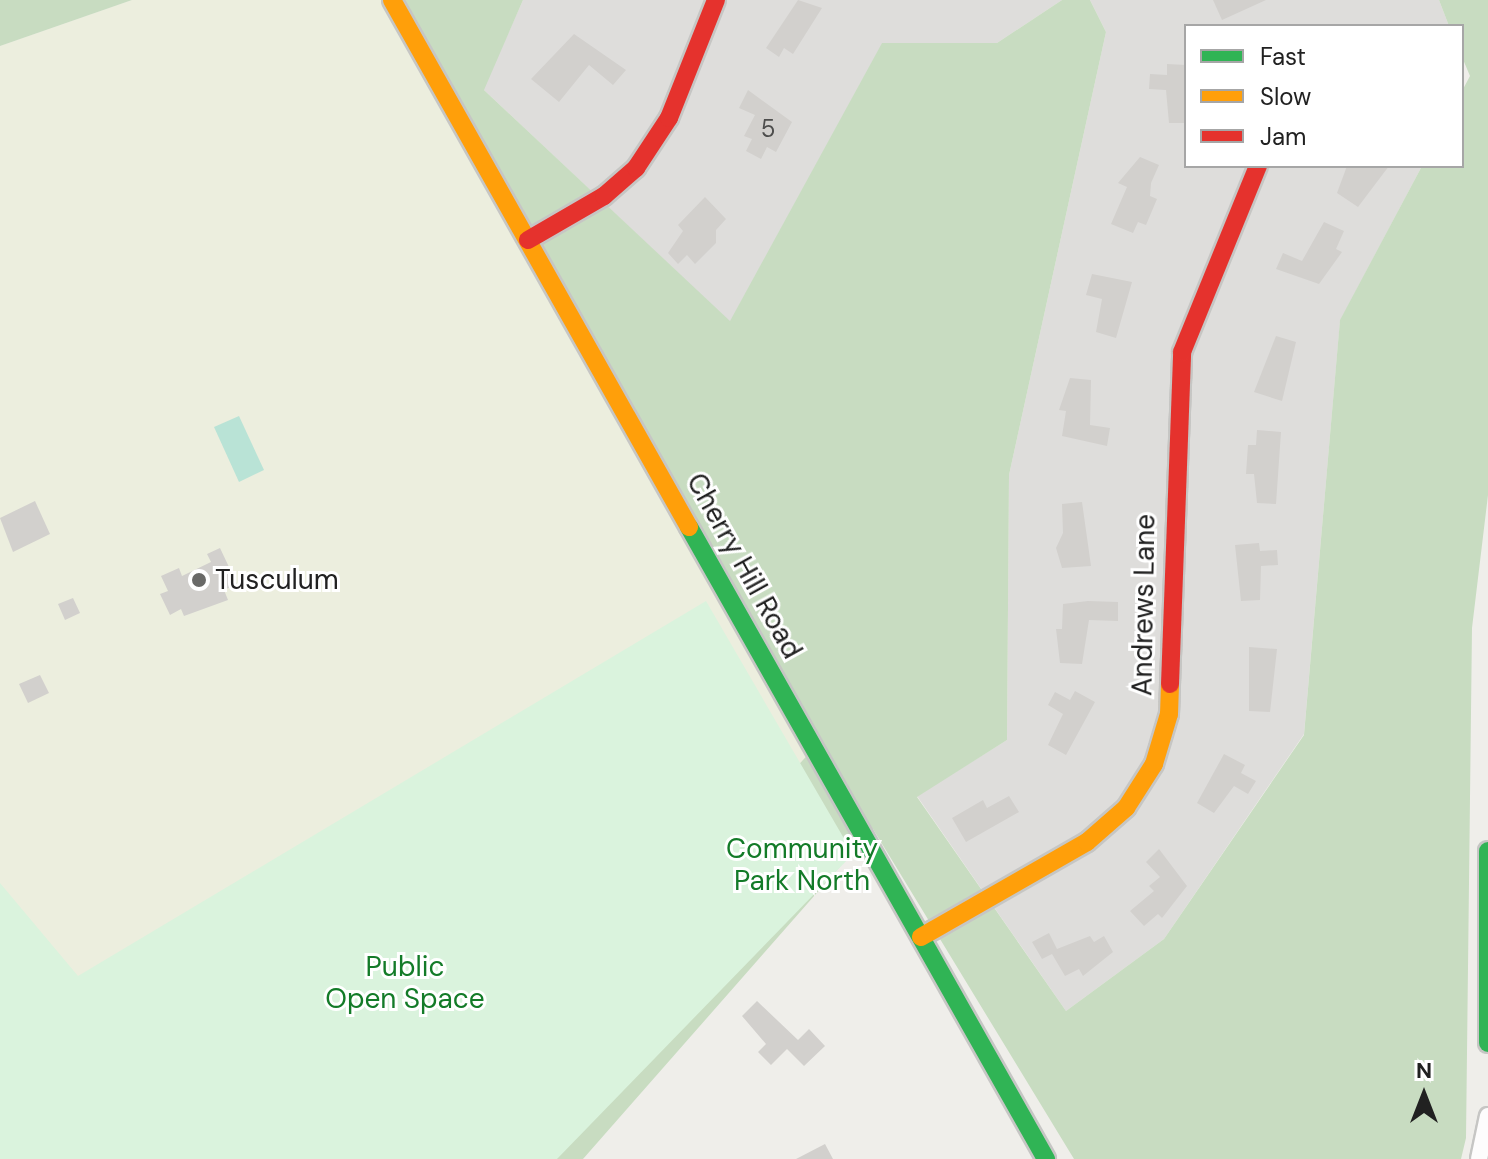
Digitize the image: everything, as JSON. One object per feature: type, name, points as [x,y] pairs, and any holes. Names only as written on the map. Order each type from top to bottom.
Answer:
[{"type":"street","name":"Cherry Hill Road","points":[[392,0],[1046,1159]]},
{"type":"street","points":[[528,240],[604,196],[636,168],[669,118],[716,0]]},
{"type":"street","name":"Andrews Lane","points":[[921,937],[1097,834],[1126,808],[1154,764],[1169,714],[1182,352],[1257,168]]},
{"type":"street","points":[[1488,851],[1488,1043]]},
{"type":"street","points":[[1479,1159],[1488,1116]]},
{"type":"shaded area","points":[[523,0],[1062,0],[997,43],[882,44],[730,322],[483,89]]},
{"type":"shaded area","points":[[1090,0],[1439,0],[1448,24],[1184,24],[1184,168],[1421,168],[1340,321],[1304,734],[1164,939],[1066,1011],[917,796],[1007,740],[1009,475],[1106,32]]},
{"type":"green space","points":[[0,0],[132,0],[0,46]]},
{"type":"green space","points":[[132,0],[399,0],[816,746],[432,1159],[0,1159],[0,46]]},
{"type":"green space","name":"Community Park North","points":[[399,0],[523,0],[484,90],[730,321],[882,43],[997,43],[1062,0],[1090,0],[1106,32],[1009,475],[1007,740],[917,797],[1066,1011],[1164,939],[1304,735],[1340,320],[1421,168],[1464,168],[1464,87],[1470,76],[1464,62],[1464,24],[1448,24],[1439,0],[1488,0],[1488,495],[1472,628],[1466,1138],[1461,1159],[1074,1159],[873,829],[583,1159],[432,1159],[816,746]]},
{"type":"green space","points":[[239,416],[264,470],[239,482],[214,427]]},
{"type":"green space","name":"Public Open Space","points":[[706,601],[853,854],[557,1159],[0,1159],[0,883],[78,976]]},
{"type":"building","points":[[798,0],[822,8],[793,54],[784,48],[779,57],[766,48]]},
{"type":"building","points":[[1213,0],[1266,0],[1222,20]]},
{"type":"building","points":[[574,34],[626,70],[613,85],[589,65],[559,102],[531,79]]},
{"type":"building","points":[[1167,64],[1184,65],[1184,123],[1169,123],[1166,90],[1149,89],[1150,74],[1167,75]]},
{"type":"building","points":[[748,90],[792,122],[776,152],[767,147],[761,159],[746,151],[752,139],[744,136],[755,115],[739,108]]},
{"type":"building","points":[[1140,157],[1159,165],[1151,183],[1150,196],[1157,199],[1146,225],[1138,222],[1133,233],[1111,224],[1127,187],[1118,183]]},
{"type":"building","points":[[1346,168],[1387,168],[1358,207],[1337,193]]},
{"type":"building","points":[[705,197],[726,219],[716,230],[716,243],[695,264],[687,255],[678,264],[668,253],[683,231],[678,225]]},
{"type":"building","points":[[1324,222],[1344,231],[1336,249],[1342,252],[1319,284],[1276,269],[1283,253],[1302,261]]},
{"type":"building","points":[[1092,274],[1132,282],[1116,338],[1096,332],[1102,299],[1086,295]]},
{"type":"building","points":[[1276,336],[1296,342],[1282,401],[1254,392]]},
{"type":"building","points":[[1070,378],[1091,380],[1090,425],[1110,428],[1107,446],[1062,436],[1066,411],[1059,410]]},
{"type":"building","points":[[1257,430],[1281,432],[1276,504],[1257,503],[1254,474],[1246,474],[1248,445],[1256,445]]},
{"type":"building","points":[[35,501],[50,534],[13,552],[0,518]]},
{"type":"building","points":[[1082,502],[1091,566],[1062,568],[1056,548],[1063,533],[1062,504]]},
{"type":"building","points":[[1259,543],[1260,551],[1277,550],[1278,565],[1261,566],[1260,600],[1241,601],[1235,545]]},
{"type":"building","name":"Tusculum","points":[[220,548],[237,584],[224,590],[228,600],[184,616],[181,609],[170,615],[160,594],[168,591],[161,576],[179,568],[182,576],[211,562],[207,554]]},
{"type":"building","points":[[73,598],[80,613],[65,620],[58,604]]},
{"type":"building","points":[[1118,602],[1118,621],[1089,620],[1082,664],[1060,663],[1056,629],[1062,629],[1063,604]]},
{"type":"building","points":[[1249,647],[1277,649],[1270,712],[1249,711]]},
{"type":"building","points":[[40,675],[49,693],[28,703],[19,684]]},
{"type":"building","points":[[1075,691],[1095,702],[1066,755],[1048,745],[1063,714],[1048,705],[1055,692],[1070,700]]},
{"type":"building","points":[[1224,754],[1245,765],[1241,773],[1256,781],[1248,794],[1234,786],[1214,813],[1197,803]]},
{"type":"building","points":[[1009,796],[1019,812],[966,842],[952,818],[983,800],[987,808]]},
{"type":"building","points":[[1159,849],[1187,886],[1162,918],[1158,914],[1144,926],[1130,911],[1154,891],[1149,886],[1160,877],[1146,862]]},
{"type":"building","points":[[1049,933],[1057,949],[1090,936],[1094,942],[1104,936],[1113,952],[1083,976],[1079,969],[1065,976],[1052,954],[1042,959],[1032,942]]},
{"type":"building","points":[[757,1001],[798,1040],[809,1029],[825,1046],[804,1066],[787,1049],[771,1065],[758,1052],[766,1044],[742,1016]]},
{"type":"building","points":[[825,1144],[833,1159],[796,1159]]},
{"type":"traffic: fast","points":[[689,527],[1046,1159]]},
{"type":"traffic: fast","points":[[1488,851],[1488,1043]]},
{"type":"traffic: slow","points":[[392,0],[689,527]]},
{"type":"traffic: slow","points":[[921,937],[1087,842],[1126,808],[1154,764],[1169,714],[1170,684]]},
{"type":"traffic: jam","points":[[528,240],[604,196],[636,168],[669,118],[716,0]]},
{"type":"traffic: jam","points":[[1170,684],[1182,352],[1257,168]]},
{"type":"place","name":"Tusculum","points":[[199,580]]}]
